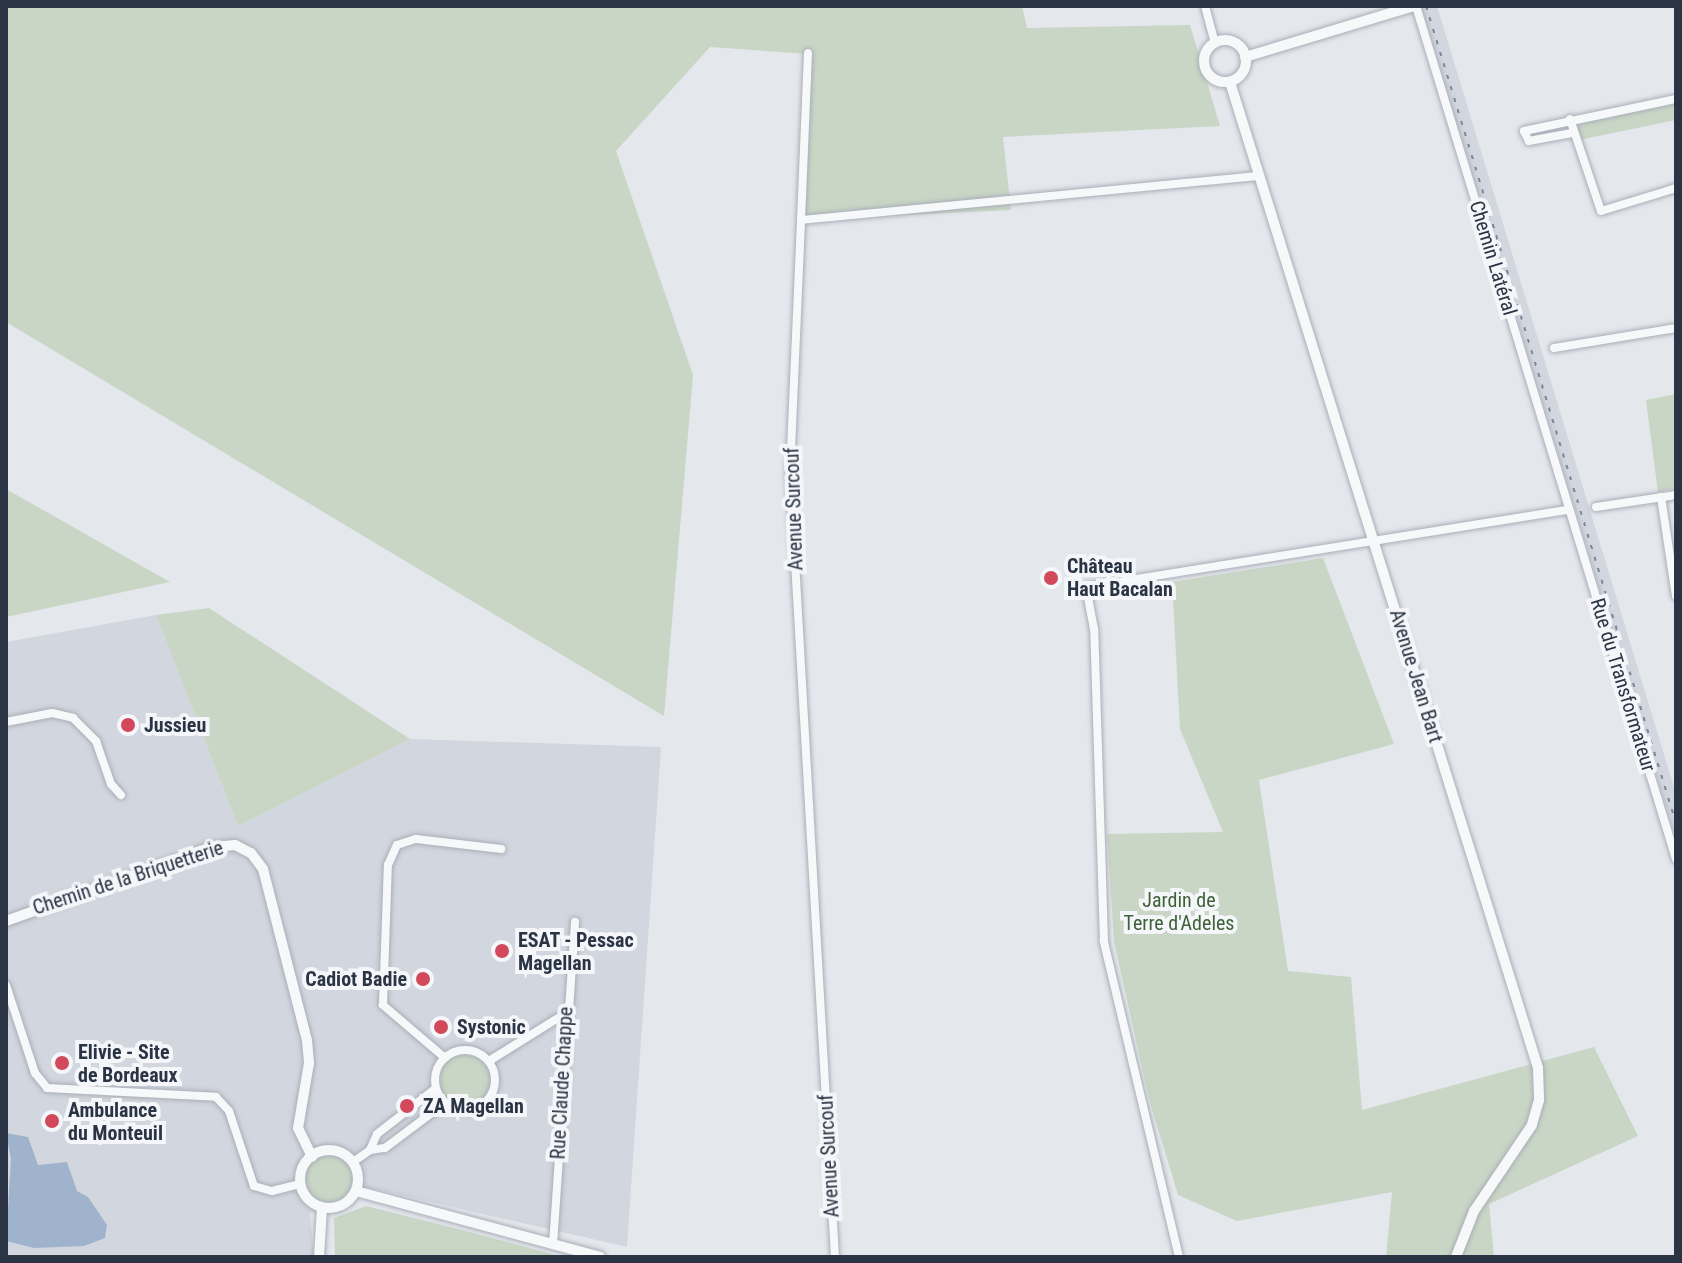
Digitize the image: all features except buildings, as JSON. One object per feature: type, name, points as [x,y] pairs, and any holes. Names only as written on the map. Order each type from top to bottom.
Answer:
[{"type":"street","points":[[1205,6],[1215,43]]},
{"type":"street","points":[[1245,57],[1416,7]]},
{"type":"street","name":"Chemin Latéral","points":[[1416,7],[1569,510]]},
{"type":"street","points":[[1234,42],[1245,57],[1244,70],[1230,82],[1217,81],[1204,66],[1205,52],[1215,43],[1234,42]]},
{"type":"street","name":"Avenue Surcouf","points":[[808,53],[790,473],[835,1257]]},
{"type":"street","name":"Avenue Jean Bart","points":[[1230,82],[1540,1079],[1532,1125],[1474,1211],[1456,1257]]},
{"type":"street","points":[[1572,133],[1529,141],[1524,137],[1527,128],[1676,99]]},
{"type":"street","points":[[1570,119],[1572,133],[1601,211],[1676,188]]},
{"type":"street","points":[[801,220],[1259,176]]},
{"type":"street","points":[[1554,348],[1676,328]]},
{"type":"street","points":[[1596,507],[1676,495]]},
{"type":"street","points":[[1661,497],[1676,596]]},
{"type":"street","points":[[1179,1257],[1104,941],[1094,629],[1086,587],[1569,510]]},
{"type":"street","name":"Rue du Transformateur","points":[[1569,510],[1676,859]]},
{"type":"street","points":[[6,722],[52,713],[73,718],[96,741],[111,784],[121,795]]},
{"type":"street","points":[[445,1058],[383,1005],[388,865],[397,845],[416,839],[501,849]]},
{"type":"street","name":"Chemin de la Briquetterie","points":[[6,921],[19,913],[213,847],[235,845],[251,853],[263,869],[307,1040],[309,1063],[298,1128],[312,1157]]},
{"type":"street","name":"Chemin de la Briquetterie","points":[[6,914],[19,913]]},
{"type":"street","name":"Rue Claude Chappe","points":[[553,1245],[566,1013],[575,922]]},
{"type":"street","points":[[6,985],[35,1073],[47,1088],[216,1097],[229,1111],[254,1186],[272,1191],[301,1184]]},
{"type":"street","points":[[489,1061],[566,1013]]},
{"type":"street","points":[[370,1150],[377,1134],[435,1089],[445,1058],[458,1050],[473,1051],[489,1061],[495,1077],[483,1104],[469,1110],[445,1103],[435,1089]]},
{"type":"street","points":[[353,1162],[370,1150],[385,1148],[445,1103]]},
{"type":"street","points":[[330,1150],[353,1162],[356,1191],[348,1202],[322,1208],[311,1202],[301,1184],[305,1163],[330,1150]]},
{"type":"street","points":[[356,1191],[600,1257]]},
{"type":"street","points":[[319,1257],[322,1208]]},
{"type":"shaded area","points":[[1421,6],[1437,6],[1676,794],[1676,839]]},
{"type":"shaded area","points":[[156,615],[238,826],[410,739],[661,747],[627,1247],[370,1188],[310,1213],[314,1257],[6,1257],[6,642]]},
{"type":"green space","points":[[6,6],[1022,6],[1027,28],[1190,25],[1220,126],[1003,137],[1011,210],[801,220],[808,54],[710,47],[616,151],[693,375],[664,716],[6,322]]},
{"type":"green space","points":[[1676,103],[1676,120],[1579,140],[1577,129],[1582,121]]},
{"type":"green space","points":[[1676,394],[1676,489],[1658,492],[1646,400]]},
{"type":"green space","points":[[6,489],[170,582],[6,617]]},
{"type":"green space","name":"Jardin de Terre d'Adeles","points":[[1323,558],[1394,744],[1259,780],[1288,971],[1351,977],[1362,1110],[1594,1047],[1638,1136],[1489,1204],[1494,1257],[1386,1257],[1392,1192],[1237,1221],[1178,1195],[1149,1099],[1114,941],[1107,834],[1223,832],[1180,729],[1172,582]]},
{"type":"green space","points":[[209,608],[410,739],[238,826],[156,615]]},
{"type":"green space","points":[[465,1055],[483,1062],[490,1080],[483,1098],[465,1105],[447,1098],[440,1080],[447,1062]]},
{"type":"green space","points":[[329,1156],[345,1163],[352,1179],[345,1195],[329,1202],[313,1195],[306,1179],[313,1163]]},
{"type":"green space","points":[[366,1206],[563,1257],[335,1257],[334,1218]]},
{"type":"water","points":[[6,1133],[28,1137],[38,1165],[67,1162],[77,1191],[88,1197],[107,1225],[105,1238],[84,1246],[34,1248],[6,1241],[11,1159]]},
{"type":"railway","points":[[1426,6],[1676,823]]},
{"type":"place","name":"Château Haut Bacalan","points":[[1051,578]]},
{"type":"place","name":"Jussieu","points":[[128,725]]},
{"type":"place","name":"ESAT - Pessac Magellan","points":[[502,951]]},
{"type":"place","name":"Cadiot Badie","points":[[423,979]]},
{"type":"place","name":"Systonic","points":[[441,1027]]},
{"type":"place","name":"Elivie - Site de Bordeaux","points":[[62,1063]]},
{"type":"place","name":"ZA Magellan","points":[[407,1106]]},
{"type":"place","name":"Ambulance du Monteuil","points":[[52,1121]]}]
